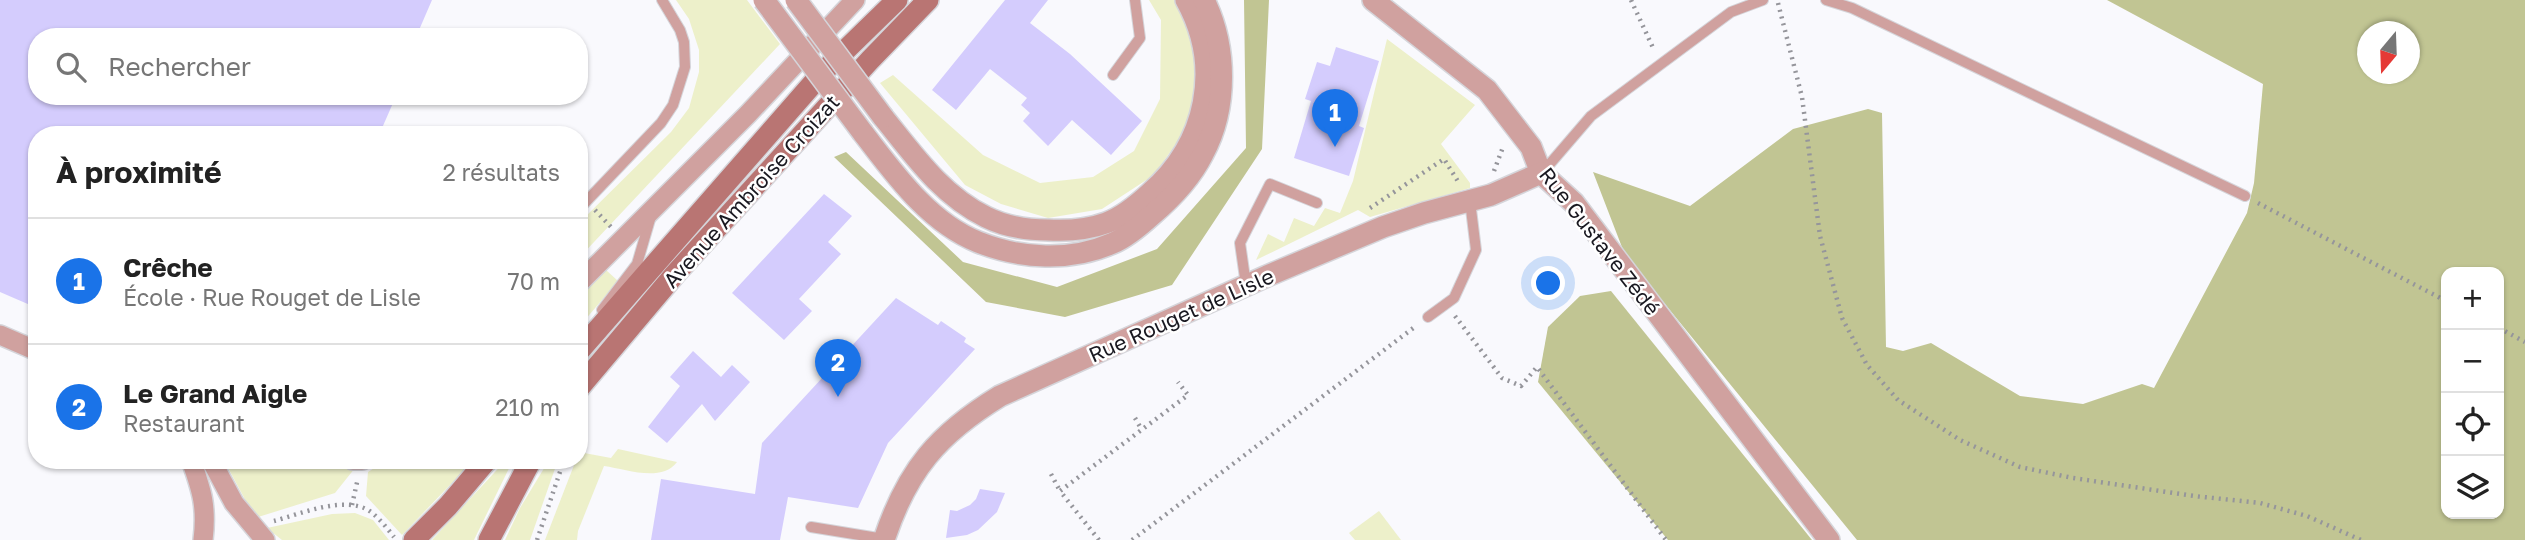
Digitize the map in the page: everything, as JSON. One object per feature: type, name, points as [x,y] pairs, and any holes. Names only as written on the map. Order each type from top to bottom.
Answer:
[{"type":"main road","name":"Avenue Ambroise Croizat","points":[[588,341],[823,72],[897,0]]},
{"type":"main road","name":"Avenue Ambroise Croizat","points":[[588,377],[675,274],[928,0]]},
{"type":"main road","points":[[414,540],[448,506],[479,469]]},
{"type":"main road","points":[[489,540],[526,469]]},
{"type":"street","points":[[764,0],[863,133],[920,202],[976,241],[1034,256],[1084,252],[1115,242],[1144,223],[1173,197],[1203,154],[1213,130],[1222,89],[1222,67],[1210,6]]},
{"type":"street","points":[[796,0],[883,117],[938,183],[986,218],[1037,230],[1079,230],[1108,222],[1133,208],[1176,168],[1190,147],[1206,87],[1206,68],[1199,26],[1186,0]]},
{"type":"street","points":[[588,274],[748,114],[855,0]]},
{"type":"street","name":"Rue Gustave Zédé","points":[[1373,0],[1487,90],[1531,147],[1541,173],[1574,203],[1829,540]]},
{"type":"street","name":"Rue Rouget de Lisle","points":[[884,540],[895,507],[909,480],[942,438],[970,414],[1000,396],[1383,227],[1477,199],[1541,173]]},
{"type":"street","points":[[0,335],[28,347]]},
{"type":"street","points":[[194,469],[206,514],[203,540]]},
{"type":"street","points":[[216,469],[234,503],[259,533]]},
{"type":"lane","points":[[588,201],[661,123],[681,86],[685,67],[684,42],[662,0]]},
{"type":"lane","points":[[1113,75],[1140,38],[1135,0]]},
{"type":"lane","points":[[1541,173],[1591,116],[1731,12],[1763,0]]},
{"type":"lane","points":[[1826,0],[1852,8],[2245,196]]},
{"type":"lane","points":[[1247,285],[1240,243],[1270,184],[1317,202]]},
{"type":"lane","points":[[1428,317],[1454,298],[1476,250],[1477,199]]},
{"type":"lane","points":[[588,328],[637,264],[652,212]]},
{"type":"lane","points":[[811,527],[884,540]]},
{"type":"path","points":[[1631,0],[1660,63]]},
{"type":"path","points":[[1778,0],[1802,97],[1820,236],[1842,318],[1867,365],[1898,400],[1960,440],[2020,467],[2073,478],[2260,503],[2307,516],[2361,540]]},
{"type":"path","points":[[1359,215],[1444,159],[1477,199],[1505,143]]},
{"type":"path","points":[[2245,196],[2441,298]]},
{"type":"path","points":[[588,210],[624,240]]},
{"type":"path","points":[[1446,304],[1502,378],[1521,386],[1537,367],[1666,540]]},
{"type":"path","points":[[1132,540],[1428,317]]},
{"type":"path","points":[[2503,330],[2525,342]]},
{"type":"path","points":[[1060,492],[1188,395],[1178,383]]},
{"type":"path","points":[[1135,418],[1142,430]]},
{"type":"path","points":[[537,540],[561,469]]},
{"type":"path","points":[[1051,474],[1060,492],[1098,540]]},
{"type":"path","points":[[259,533],[321,508],[352,505],[371,512],[397,540]]},
{"type":"green space","points":[[676,0],[747,0],[780,44],[588,248],[588,214],[671,132],[689,108],[699,72],[699,50],[689,19]]},
{"type":"green space","points":[[1149,0],[1176,0],[1180,4],[1198,70],[1187,128],[1154,175],[1102,209],[1048,218],[1001,204],[965,185],[880,83],[893,75],[983,155],[1040,183],[1093,177],[1134,151],[1160,99],[1161,20]]},
{"type":"green space","points":[[1244,0],[1269,0],[1262,149],[1172,285],[1065,317],[986,302],[834,157],[846,152],[963,262],[1057,287],[1157,249],[1246,148]]},
{"type":"green space","points":[[2107,0],[2525,0],[2525,540],[1857,540],[1625,255],[1593,172],[1690,206],[1793,129],[1868,109],[1882,113],[1886,347],[1903,351],[1931,343],[2020,396],[2083,404],[2142,384],[2154,388],[2247,213],[2254,183],[2263,84]]},
{"type":"green space","points":[[1387,39],[1475,105],[1441,144],[1470,183],[1470,188],[1370,217],[1358,210],[1256,260],[1268,234],[1284,242],[1294,218],[1314,226],[1325,208],[1340,213],[1353,181]]},
{"type":"green space","points":[[606,270],[618,281],[588,316],[588,288]]},
{"type":"green space","points":[[1611,291],[1812,540],[1668,540],[1538,382],[1548,327],[1580,296]]},
{"type":"green space","points":[[618,449],[677,462],[662,472],[653,473],[604,466],[578,531],[577,540],[545,540],[573,469],[588,469],[588,454],[611,458]]},
{"type":"green space","points":[[229,469],[354,469],[335,493],[255,518]]},
{"type":"green space","points":[[373,469],[465,469],[402,535],[366,496],[368,472]]},
{"type":"green space","points":[[498,469],[509,469],[474,540],[432,540]]},
{"type":"green space","points":[[544,469],[555,469],[530,540],[505,540]]},
{"type":"green space","points":[[1379,511],[1401,540],[1355,540],[1349,533]]},
{"type":"green space","points":[[355,513],[373,520],[389,540],[282,540],[267,528],[332,514]]},
{"type":"building","points":[[0,0],[432,0],[420,28],[28,28],[28,105],[392,105],[383,126],[28,126],[28,304],[0,292]]},
{"type":"building","points":[[1005,0],[1048,0],[1030,23],[1070,54],[1142,121],[1111,155],[1072,120],[1048,146],[1023,121],[1030,113],[1021,105],[1027,98],[990,69],[956,110],[932,90]]},
{"type":"building","points":[[1336,47],[1379,61],[1359,126],[1364,128],[1349,176],[1294,158],[1311,101],[1305,99],[1317,62],[1330,66]]},
{"type":"building","points":[[824,194],[852,216],[828,242],[841,254],[799,299],[812,311],[784,340],[732,293]]},
{"type":"building","points":[[896,298],[938,325],[941,321],[966,338],[964,342],[975,349],[888,443],[858,508],[788,497],[780,540],[651,540],[661,479],[755,494],[762,443]]},
{"type":"building","points":[[693,351],[721,377],[732,365],[750,382],[715,421],[702,404],[667,443],[648,427],[680,386],[670,377]]},
{"type":"building","points":[[980,489],[1005,493],[997,512],[978,530],[967,535],[946,538],[950,510],[957,511],[970,505]]},
{"type":"place","name":"Crêche","points":[[1335,147]]},
{"type":"place","name":"Le Grand Aigle","points":[[838,397]]}]
